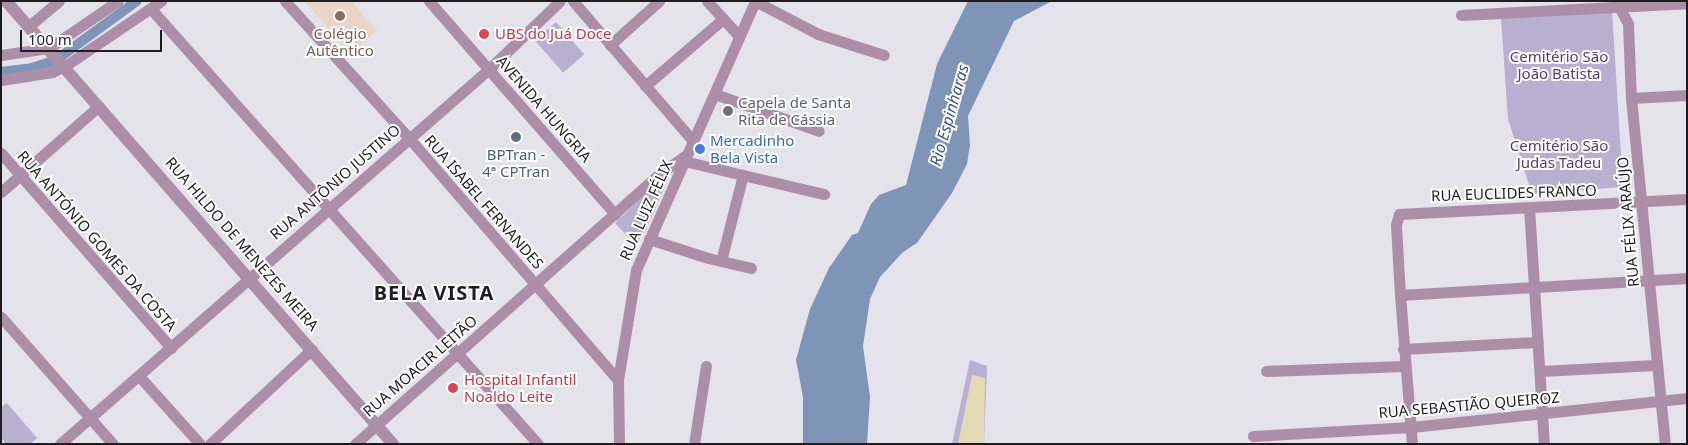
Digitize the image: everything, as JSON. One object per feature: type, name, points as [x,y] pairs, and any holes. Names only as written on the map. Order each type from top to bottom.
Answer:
[{"type":"street","name":"RUA HILDO DE MENEZES MEIRA","points":[[6,1],[65,66],[393,444]]},
{"type":"street","points":[[29,26],[59,1]]},
{"type":"street","points":[[1,55],[49,48],[118,1]]},
{"type":"street","points":[[1,80],[52,72],[65,66],[161,1]]},
{"type":"street","name":"RUA ISABEL FERNANDES","points":[[286,1],[409,138],[618,380]]},
{"type":"street","name":"AVENIDA HUNGRIA","points":[[429,1],[615,214]]},
{"type":"street","name":"RUA ANTÔNIO JUSTINO","points":[[60,444],[171,348],[328,207],[489,69],[560,1]]},
{"type":"street","points":[[573,1],[693,141]]},
{"type":"street","points":[[610,45],[658,1]]},
{"type":"street","points":[[707,1],[739,36]]},
{"type":"street","points":[[755,1],[818,34],[884,55]]},
{"type":"street","name":"RUA LUIZ FÉLIX","points":[[619,444],[618,380],[634,279],[649,239],[755,1]]},
{"type":"street","points":[[1461,15],[1618,4],[1687,3]]},
{"type":"street","name":"RUA FÉLIX ARAÚJO","points":[[1618,4],[1628,24],[1631,98],[1655,365],[1665,444]]},
{"type":"street","points":[[151,9],[538,444]]},
{"type":"street","points":[[645,86],[723,19]]},
{"type":"street","points":[[715,94],[819,131]]},
{"type":"street","points":[[1631,98],[1687,95]]},
{"type":"street","points":[[1,192],[99,106]]},
{"type":"street","name":"RUA ANTÓNIO GOMES DA COSTA","points":[[1,153],[171,348]]},
{"type":"street","points":[[685,158],[743,175],[824,194]]},
{"type":"street","name":"RUA MOACIR LEITÃO","points":[[355,444],[615,214],[685,158]]},
{"type":"street","points":[[721,261],[743,175]]},
{"type":"street","name":"RUA EUCLIDES FRANCO","points":[[1400,296],[1396,225],[1399,214],[1403,212],[1687,199]]},
{"type":"street","points":[[1529,207],[1544,413],[1544,444]]},
{"type":"street","points":[[649,239],[751,268]]},
{"type":"street","points":[[1412,444],[1404,366],[1400,296],[1687,278]]},
{"type":"street","points":[[1,317],[113,444]]},
{"type":"street","points":[[1403,349],[1538,342]]},
{"type":"street","points":[[210,444],[312,349]]},
{"type":"street","points":[[1541,371],[1655,365]]},
{"type":"street","points":[[694,444],[706,366]]},
{"type":"street","points":[[1266,371],[1404,366]]},
{"type":"street","points":[[139,376],[200,444]]},
{"type":"street","name":"RUA SEBASTIÃO QUEIROZ","points":[[1253,436],[1411,427],[1687,398]]},
{"type":"shaded area","name":"Colégio Autêntico","points":[[304,1],[351,1],[377,30],[351,54]]},
{"type":"green space","points":[[1612,11],[1623,187],[1532,194],[1508,119],[1501,18]]},
{"type":"green space","points":[[556,22],[584,54],[563,73],[535,40]]},
{"type":"green space","points":[[666,175],[669,177],[645,232],[635,245],[615,223]]},
{"type":"green space","points":[[970,360],[987,366],[984,444],[952,444]]},
{"type":"green space","points":[[7,403],[37,438],[30,444],[6,444],[1,438],[1,407]]},
{"type":"sand","points":[[972,375],[985,378],[984,444],[958,444]]},
{"type":"water","name":"Rio Espinharas","points":[[968,1],[1052,1],[1014,21],[968,116],[970,145],[967,164],[952,193],[917,243],[903,252],[880,277],[870,299],[863,346],[870,397],[867,444],[803,444],[803,397],[796,360],[810,309],[829,268],[852,235],[858,233],[871,204],[879,195],[906,185],[937,64]]},
{"type":"waterway","points":[[1,72],[32,68],[56,60],[137,1]]},
{"type":"place","name":"Colégio Autêntico","points":[[340,16]]},
{"type":"place","name":"UBS do Juá Doce","points":[[484,34]]},
{"type":"place","name":"Capela de Santa Rita de Cássia","points":[[728,111]]},
{"type":"place","name":"BPTran - 4ª CPTran","points":[[516,137]]},
{"type":"place","name":"Mercadinho Bela Vista","points":[[700,149]]},
{"type":"place","name":"Hospital Infantil Noaldo Leite","points":[[453,388]]},
{"type":"district","name":"BELA VISTA","points":[[434,292]]},
{"type":"park label","name":"Cemitério São João Batista","points":[[1559,64]]},
{"type":"park label","name":"Cemitério São Judas Tadeu","points":[[1559,154]]}]
